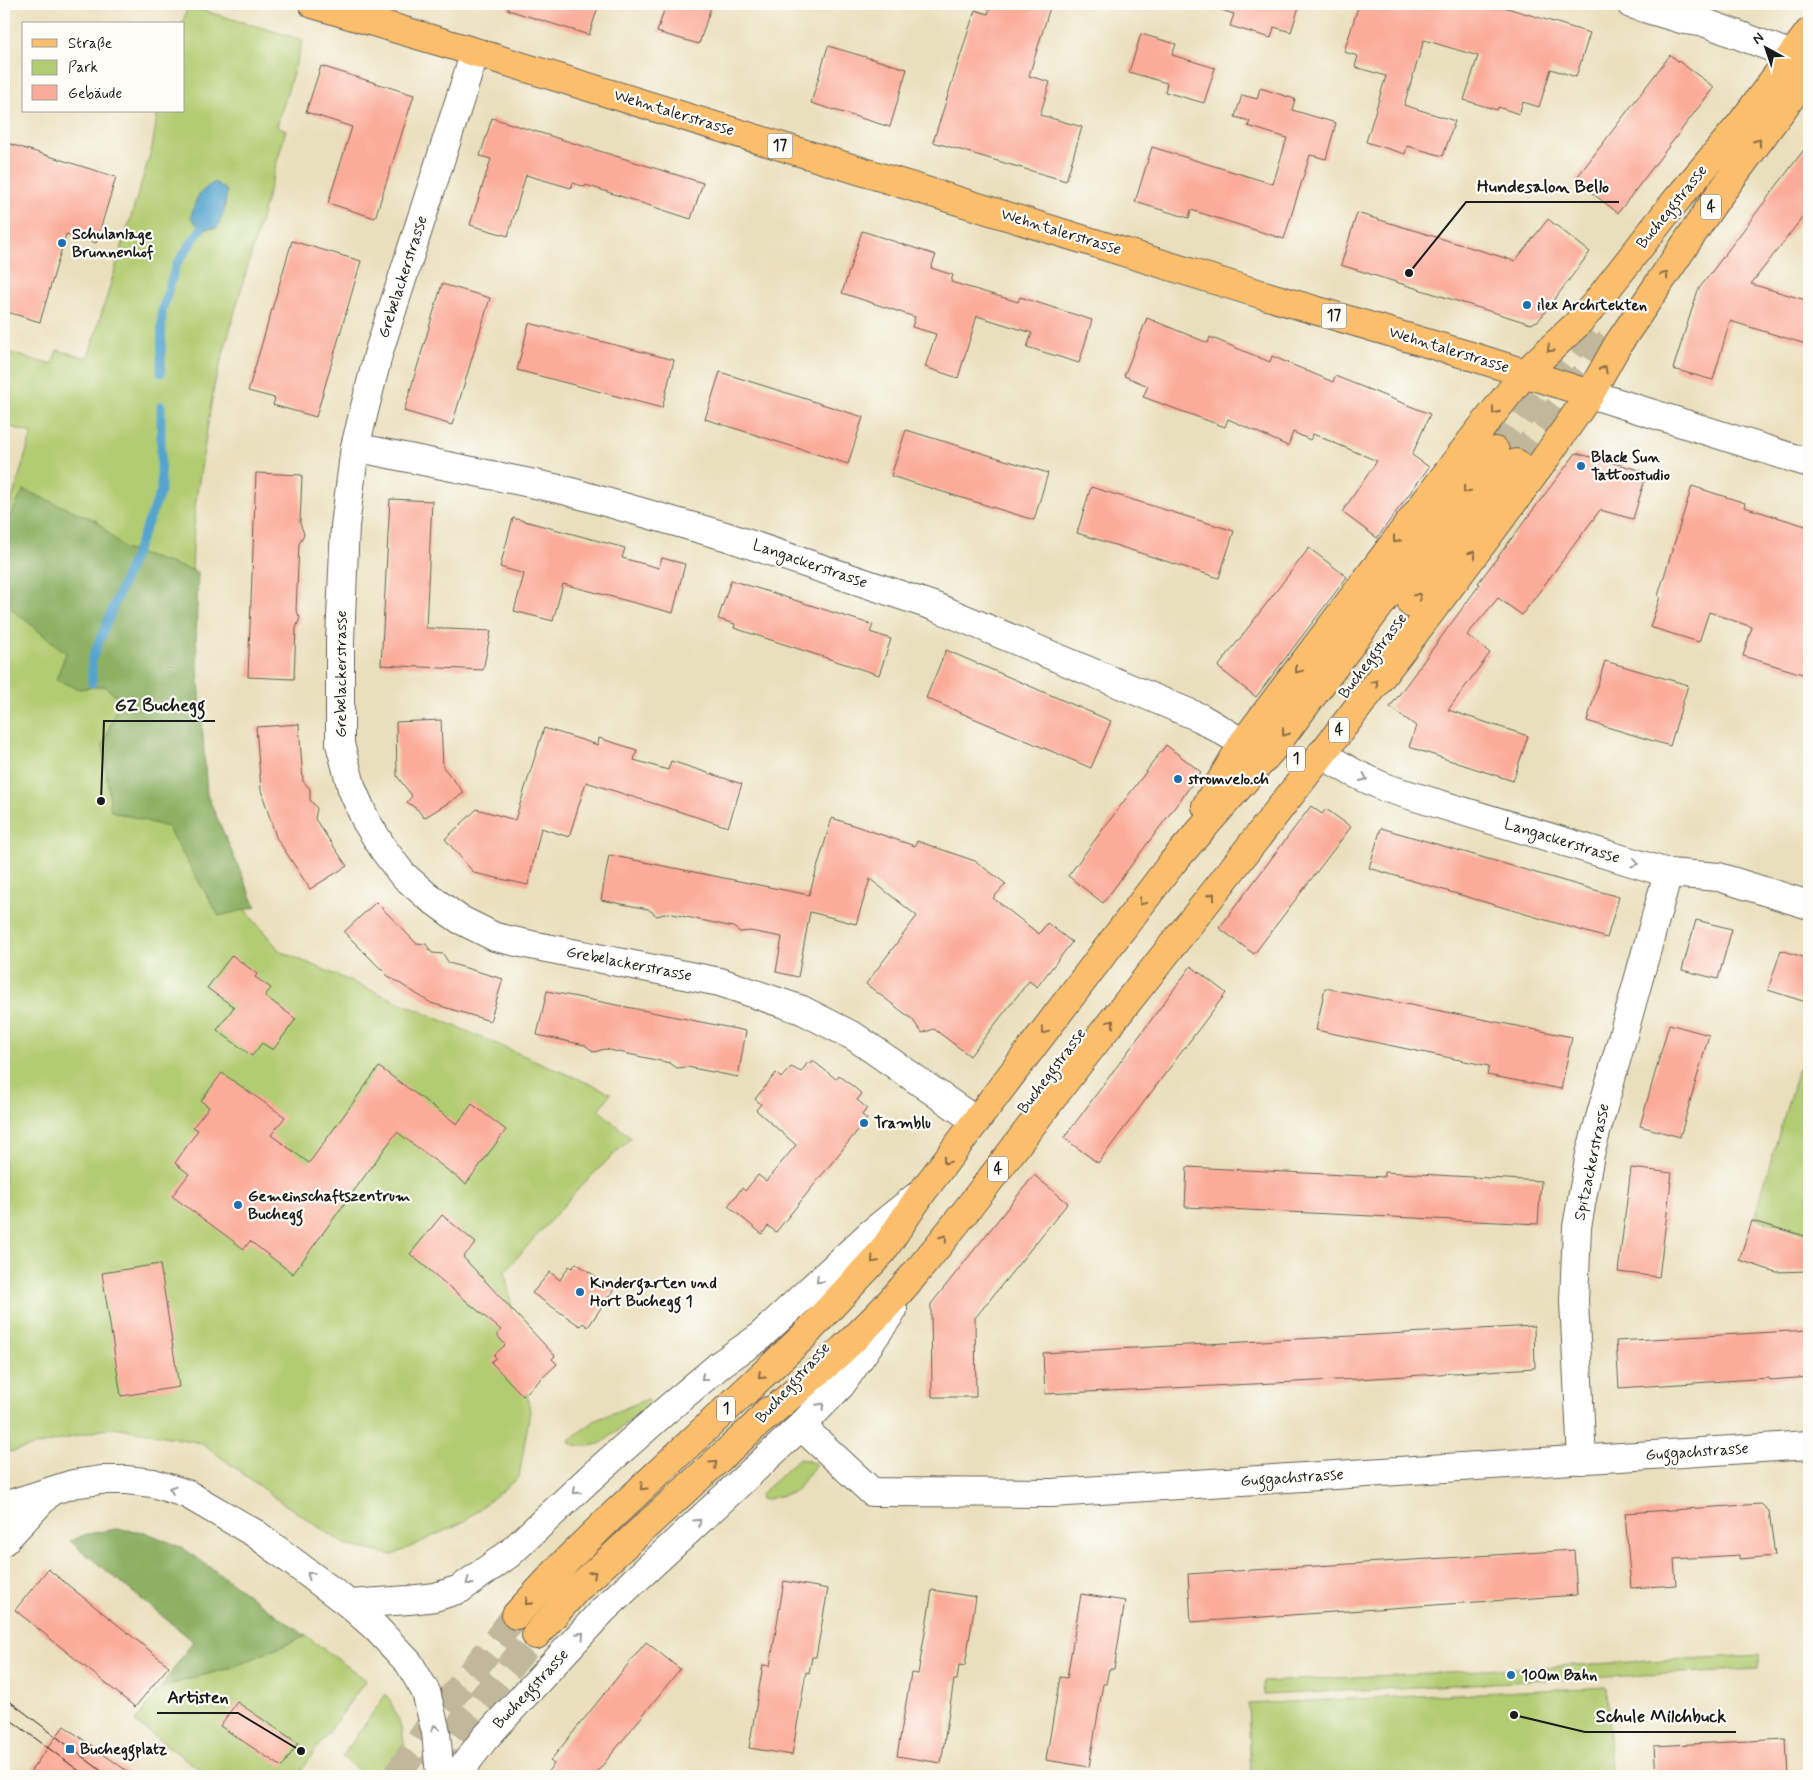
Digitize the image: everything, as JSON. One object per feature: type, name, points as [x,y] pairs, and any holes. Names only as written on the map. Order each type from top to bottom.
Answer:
[{"type":"main road","name":"Wehntalerstrasse","points":[[313,4],[342,8],[476,52],[1590,394]]},
{"type":"main road","name":"Bucheggstrasse","points":[[1590,394],[1618,344],[1704,218],[1804,65],[1809,32]]},
{"type":"main road","name":"Bucheggstrasse","points":[[1525,373],[1576,325],[1595,304],[1674,203],[1740,125],[1804,65]]},
{"type":"main road","name":"4","points":[[1172,863],[1243,743],[1525,373]]},
{"type":"main road","name":"4","points":[[756,1425],[835,1358],[913,1276],[979,1195],[1080,1061],[1204,907],[1321,754],[1536,472],[1590,394]]},
{"type":"main road","name":"Bucheggstrasse","points":[[516,1615],[568,1559],[610,1518],[802,1338],[882,1252],[922,1192],[1172,863],[1275,746],[1506,457],[1294,762],[1104,1002],[1007,1130],[884,1282],[756,1425],[576,1590],[536,1634]]},
{"type":"street","points":[[1631,4],[1684,20],[1706,23],[1804,65]]},
{"type":"street","name":"Grebelackerstrasse","points":[[476,52],[378,351],[355,447],[344,536],[340,640],[340,744],[352,789],[366,821],[402,874],[427,896],[459,919],[495,937],[720,982],[802,1010],[855,1037],[976,1121]]},
{"type":"street","name":"Wehntalerstrasse","points":[[1590,394],[1809,463]]},
{"type":"street","name":"Langackerstrasse","points":[[355,447],[564,490],[744,542],[936,607],[1201,718],[1243,743]]},
{"type":"street","name":"Langackerstrasse","points":[[1321,754],[1354,773],[1386,788],[1668,873],[1720,877],[1809,905]]},
{"type":"street","name":"Spitzackerstrasse","points":[[1582,1460],[1574,1301],[1577,1227],[1590,1154],[1668,873]]},
{"type":"street","name":"Bucheggstrasse","points":[[349,1604],[435,1597],[460,1589],[509,1554],[664,1412],[722,1363],[757,1338],[870,1234],[922,1192]]},
{"type":"street","name":"Bucheggstrasse","points":[[456,1776],[491,1732],[603,1610],[801,1426],[841,1385],[890,1314],[913,1276]]},
{"type":"street","name":"Guggachstrasse","points":[[801,1426],[872,1492],[1052,1494],[1809,1445]]},
{"type":"street","points":[[4,1506],[73,1484],[101,1480],[154,1483],[187,1494],[256,1534],[349,1604],[376,1628],[409,1664],[426,1692],[436,1732],[440,1776]]},
{"type":"street","points":[[4,1541],[52,1490]]},
{"type":"green space","points":[[188,6],[303,40],[277,126],[286,130],[214,386],[195,506],[188,651],[190,765],[235,898],[280,951],[611,1093],[599,1110],[631,1138],[582,1185],[505,1271],[530,1411],[519,1477],[463,1522],[393,1555],[346,1545],[278,1500],[202,1443],[114,1427],[10,1452],[4,1422],[4,526],[32,433],[4,425],[4,416],[11,389],[4,386],[4,351],[52,365],[57,350],[88,358],[152,148],[158,112],[185,112],[185,22],[183,22]]},
{"type":"green space","points":[[24,490],[97,521],[124,549],[198,572],[196,637],[207,795],[256,907],[219,916],[167,827],[111,811],[103,745],[120,699],[104,686],[79,689],[56,680],[66,653],[4,603],[4,527]]},
{"type":"green space","points":[[1798,1069],[1809,1073],[1809,1234],[1754,1218]]},
{"type":"green space","points":[[647,1399],[651,1403],[647,1407],[603,1442],[591,1446],[571,1444],[569,1440],[596,1420]]},
{"type":"green space","points":[[798,1459],[807,1460],[816,1465],[795,1492],[764,1500],[761,1499],[760,1495]]},
{"type":"green space","points":[[116,1529],[145,1532],[183,1548],[306,1636],[233,1667],[161,1687],[193,1641],[70,1541],[87,1534]]},
{"type":"green space","points":[[306,1636],[366,1680],[297,1776],[209,1776],[135,1722],[161,1687],[233,1667]]},
{"type":"green space","name":"100m Bahn","points":[[1759,1655],[1759,1669],[1264,1695],[1263,1682]]},
{"type":"green space","points":[[1607,1687],[1611,1776],[1251,1776],[1248,1704]]},
{"type":"green space","points":[[386,1694],[400,1724],[405,1753],[405,1776],[366,1776],[342,1757]]},
{"type":"water","points":[[215,182],[227,191],[224,211],[217,228],[201,229],[191,218],[194,206],[201,193]]},
{"type":"building","points":[[508,4],[599,4],[589,35],[508,10]]},
{"type":"building","points":[[666,4],[712,4],[699,44],[657,32]]},
{"type":"building","points":[[991,4],[1051,4],[1029,76],[1050,82],[1040,115],[1082,127],[1066,181],[933,142],[975,10],[988,14]]},
{"type":"building","points":[[1219,4],[1300,4],[1291,32],[1274,27],[1271,38],[1230,26],[1234,14],[1218,9]]},
{"type":"building","points":[[1359,4],[1494,4],[1590,33],[1576,77],[1551,69],[1539,107],[1523,102],[1519,114],[1498,107],[1497,110],[1464,100],[1478,56],[1424,40],[1404,105],[1455,121],[1443,156],[1407,146],[1405,154],[1366,142],[1386,76],[1355,67],[1358,56],[1344,52]]},
{"type":"building","points":[[1141,34],[1176,44],[1172,55],[1215,68],[1204,103],[1165,92],[1167,83],[1129,72]]},
{"type":"building","points":[[828,46],[907,69],[890,127],[811,103]]},
{"type":"building","points":[[1670,55],[1714,87],[1618,213],[1575,180]]},
{"type":"building","points":[[321,66],[414,95],[375,218],[328,203],[352,127],[306,112]]},
{"type":"building","points":[[1260,88],[1295,99],[1292,110],[1336,123],[1326,159],[1310,155],[1284,239],[1191,210],[1189,218],[1135,202],[1152,147],[1273,184],[1287,138],[1248,126],[1250,121],[1235,117],[1242,95],[1257,99]]},
{"type":"building","points":[[492,118],[703,183],[691,219],[586,185],[585,187],[573,183],[571,188],[526,175],[508,236],[470,225],[491,159],[480,156]]},
{"type":"building","points":[[4,142],[116,177],[96,243],[66,234],[40,322],[4,311]]},
{"type":"building","points":[[1809,143],[1809,209],[1751,284],[1809,301],[1809,345],[1730,321],[1713,380],[1673,369],[1698,290]]},
{"type":"building","points":[[1357,213],[1515,261],[1548,219],[1590,252],[1539,320],[1531,324],[1341,265]]},
{"type":"building","points":[[862,231],[936,255],[931,268],[953,275],[951,282],[1018,302],[1020,297],[1092,320],[1079,363],[1027,347],[1032,333],[977,316],[958,378],[925,367],[936,334],[912,327],[915,317],[842,293]]},
{"type":"building","points":[[292,241],[361,261],[316,417],[273,405],[275,398],[248,391]]},
{"type":"building","points":[[442,284],[490,298],[452,425],[404,411]]},
{"type":"building","points":[[1147,318],[1208,343],[1210,337],[1270,362],[1272,356],[1333,382],[1335,376],[1430,414],[1412,455],[1429,467],[1377,538],[1342,512],[1377,461],[1313,434],[1310,440],[1293,432],[1288,446],[1228,419],[1225,427],[1143,397],[1148,386],[1124,376]]},
{"type":"building","points":[[529,323],[674,360],[662,408],[517,370]]},
{"type":"building","points":[[720,372],[863,417],[848,464],[705,419]]},
{"type":"building","points":[[906,430],[1048,473],[1034,520],[891,476]]},
{"type":"building","points":[[1576,453],[1647,472],[1633,519],[1600,510],[1522,615],[1498,598],[1467,635],[1490,653],[1448,710],[1528,736],[1513,781],[1409,747],[1416,726],[1390,707],[1480,584],[1478,583]]},
{"type":"building","points":[[256,473],[302,475],[300,523],[304,534],[299,544],[296,610],[300,618],[296,628],[294,679],[248,677]]},
{"type":"building","points":[[1692,486],[1745,503],[1744,507],[1809,527],[1809,676],[1743,656],[1752,627],[1709,612],[1699,642],[1650,627]]},
{"type":"building","points":[[1091,487],[1234,531],[1219,578],[1077,533]]},
{"type":"building","points":[[390,499],[432,501],[426,628],[491,631],[483,670],[381,665]]},
{"type":"building","points":[[513,518],[625,548],[622,558],[659,568],[662,558],[685,564],[673,613],[563,584],[553,621],[514,611],[524,574],[500,567]]},
{"type":"building","points":[[1309,548],[1347,577],[1256,697],[1218,667]]},
{"type":"building","points":[[731,580],[873,625],[870,632],[891,639],[879,675],[734,628],[735,624],[718,619]]},
{"type":"building","points":[[946,650],[1111,721],[1091,768],[926,698]]},
{"type":"building","points":[[1605,661],[1688,685],[1670,746],[1587,721]]},
{"type":"building","points":[[441,720],[443,767],[464,793],[424,818],[418,810],[407,802],[412,796],[397,776],[396,722]]},
{"type":"building","points":[[299,724],[303,781],[310,789],[310,800],[317,808],[315,819],[347,866],[310,889],[276,837],[261,790],[256,727]]},
{"type":"building","points":[[544,728],[598,745],[599,738],[637,750],[634,760],[668,770],[671,761],[742,784],[728,827],[586,782],[569,837],[541,828],[528,885],[474,873],[445,839],[477,809],[515,820]]},
{"type":"building","points":[[1166,745],[1201,772],[1103,903],[1068,876]]},
{"type":"building","points":[[1311,806],[1322,814],[1326,809],[1351,827],[1254,954],[1219,928]]},
{"type":"building","points":[[832,818],[915,846],[917,841],[975,861],[1006,884],[993,898],[1039,934],[1047,923],[1072,942],[1037,987],[1029,981],[970,1056],[934,1029],[922,1033],[912,1019],[866,984],[917,916],[870,879],[856,924],[810,912],[798,977],[776,972],[782,937],[750,931],[740,932],[733,927],[668,913],[657,916],[648,909],[601,900],[609,855],[809,895]]},
{"type":"building","points":[[1381,828],[1619,897],[1607,938],[1369,868]]},
{"type":"building","points":[[376,902],[416,943],[426,944],[432,953],[443,954],[449,963],[503,979],[490,1021],[431,1003],[388,976],[344,932]]},
{"type":"building","points":[[1696,920],[1732,929],[1718,979],[1682,970]]},
{"type":"building","points":[[1781,950],[1809,959],[1809,1003],[1768,990]]},
{"type":"building","points":[[232,955],[257,974],[255,977],[271,988],[265,996],[296,1019],[273,1050],[262,1043],[252,1056],[217,1030],[234,1007],[207,988]]},
{"type":"building","points":[[1191,966],[1226,993],[1098,1163],[1064,1138]]},
{"type":"building","points":[[1325,988],[1572,1037],[1561,1089],[1487,1075],[1489,1066],[1316,1030]]},
{"type":"building","points":[[547,991],[746,1031],[738,1077],[687,1067],[677,1068],[670,1063],[605,1049],[594,1052],[585,1045],[537,1035]]},
{"type":"building","points":[[1669,1024],[1709,1035],[1680,1137],[1640,1126]]},
{"type":"building","points":[[812,1060],[836,1079],[839,1075],[862,1094],[857,1100],[867,1108],[862,1115],[867,1119],[776,1232],[768,1226],[762,1234],[728,1206],[742,1188],[745,1191],[758,1175],[766,1181],[796,1145],[756,1110],[761,1104],[755,1099],[776,1073],[781,1078],[791,1067],[801,1072],[808,1062],[810,1063]]},
{"type":"building","points":[[379,1067],[457,1124],[472,1104],[506,1130],[466,1184],[397,1132],[293,1274],[250,1241],[244,1249],[172,1196],[189,1174],[175,1163],[198,1130],[193,1127],[209,1107],[201,1101],[222,1073],[285,1117],[271,1135],[309,1163]]},
{"type":"building","points":[[1187,1167],[1384,1177],[1384,1172],[1541,1181],[1538,1224],[1185,1207]]},
{"type":"building","points":[[1631,1168],[1672,1173],[1659,1277],[1618,1272]]},
{"type":"building","points":[[1034,1175],[1068,1203],[975,1318],[976,1397],[932,1397],[931,1304]]},
{"type":"building","points":[[442,1215],[476,1243],[463,1257],[555,1356],[552,1359],[557,1364],[523,1396],[491,1362],[496,1358],[494,1355],[505,1345],[497,1335],[501,1330],[410,1254]]},
{"type":"building","points":[[1752,1221],[1805,1236],[1804,1245],[1809,1247],[1809,1271],[1776,1272],[1739,1260]]},
{"type":"building","points":[[576,1263],[614,1289],[588,1327],[583,1323],[580,1326],[532,1293],[550,1272],[560,1280],[569,1266],[572,1268]]},
{"type":"building","points":[[160,1264],[179,1387],[121,1396],[102,1273]]},
{"type":"building","points":[[1534,1326],[1535,1368],[1358,1379],[1045,1394],[1043,1353]]},
{"type":"building","points":[[1809,1330],[1809,1377],[1619,1388],[1616,1341]]},
{"type":"building","points":[[1761,1504],[1769,1511],[1775,1556],[1739,1559],[1739,1555],[1674,1559],[1676,1585],[1631,1588],[1625,1513]]},
{"type":"building","points":[[1574,1550],[1577,1595],[1191,1622],[1188,1574]]},
{"type":"building","points":[[48,1569],[169,1666],[135,1707],[15,1610]]},
{"type":"building","points":[[784,1581],[828,1589],[816,1657],[812,1657],[809,1673],[806,1672],[792,1755],[749,1748],[763,1665],[770,1666]]},
{"type":"building","points":[[932,1590],[976,1597],[965,1666],[959,1665],[957,1680],[954,1680],[941,1763],[897,1756],[911,1673],[918,1674]]},
{"type":"building","points":[[1081,1594],[1125,1601],[1114,1669],[1109,1669],[1106,1684],[1103,1684],[1089,1767],[1046,1760],[1060,1677],[1067,1678]]},
{"type":"building","points":[[646,1642],[680,1669],[594,1776],[544,1776],[554,1764],[550,1761]]},
{"type":"building","points":[[237,1702],[298,1743],[282,1767],[220,1726]]},
{"type":"building","points":[[64,1726],[134,1776],[27,1776]]},
{"type":"building","points":[[1786,1739],[1788,1776],[1656,1776],[1654,1746]]},
{"type":"waterway","points":[[161,373],[162,311],[176,265],[201,229]]},
{"type":"waterway","points":[[92,683],[92,659],[161,491],[161,406]]},
{"type":"tunnel","points":[[1495,451],[1593,319]]},
{"type":"tunnel","points":[[1516,463],[1613,337]]},
{"type":"tunnel","points":[[397,1776],[431,1724],[516,1615]]},
{"type":"tunnel","points":[[431,1769],[447,1741],[536,1635]]},
{"type":"tram line","points":[[4,1697],[108,1776]]},
{"type":"tram line","points":[[4,1715],[86,1776]]},
{"type":"place","name":"Schulanlage Brunnenhof","points":[[62,243]]},
{"type":"place","name":"Hundesalon Bello","points":[[1409,273]]},
{"type":"place","name":"ilex Architekten","points":[[1527,305]]},
{"type":"place","name":"Black Sun Tattoostudio","points":[[1581,466]]},
{"type":"place","name":"stromvelo.ch","points":[[1178,779]]},
{"type":"place","name":"GZ Buchegg","points":[[101,801]]},
{"type":"place","name":"Tramblu","points":[[864,1123]]},
{"type":"place","name":"Gemeinschaftszentrum Buchegg","points":[[238,1205]]},
{"type":"place","name":"Kindergarten und Hort Buchegg 1","points":[[580,1292]]},
{"type":"place","name":"100m Bahn","points":[[1511,1675]]},
{"type":"place","name":"Schule Milchbuck","points":[[1514,1715]]},
{"type":"place","name":"Bucheggplatz","points":[[70,1749]]},
{"type":"place","name":"Artisten","points":[[301,1751]]}]
